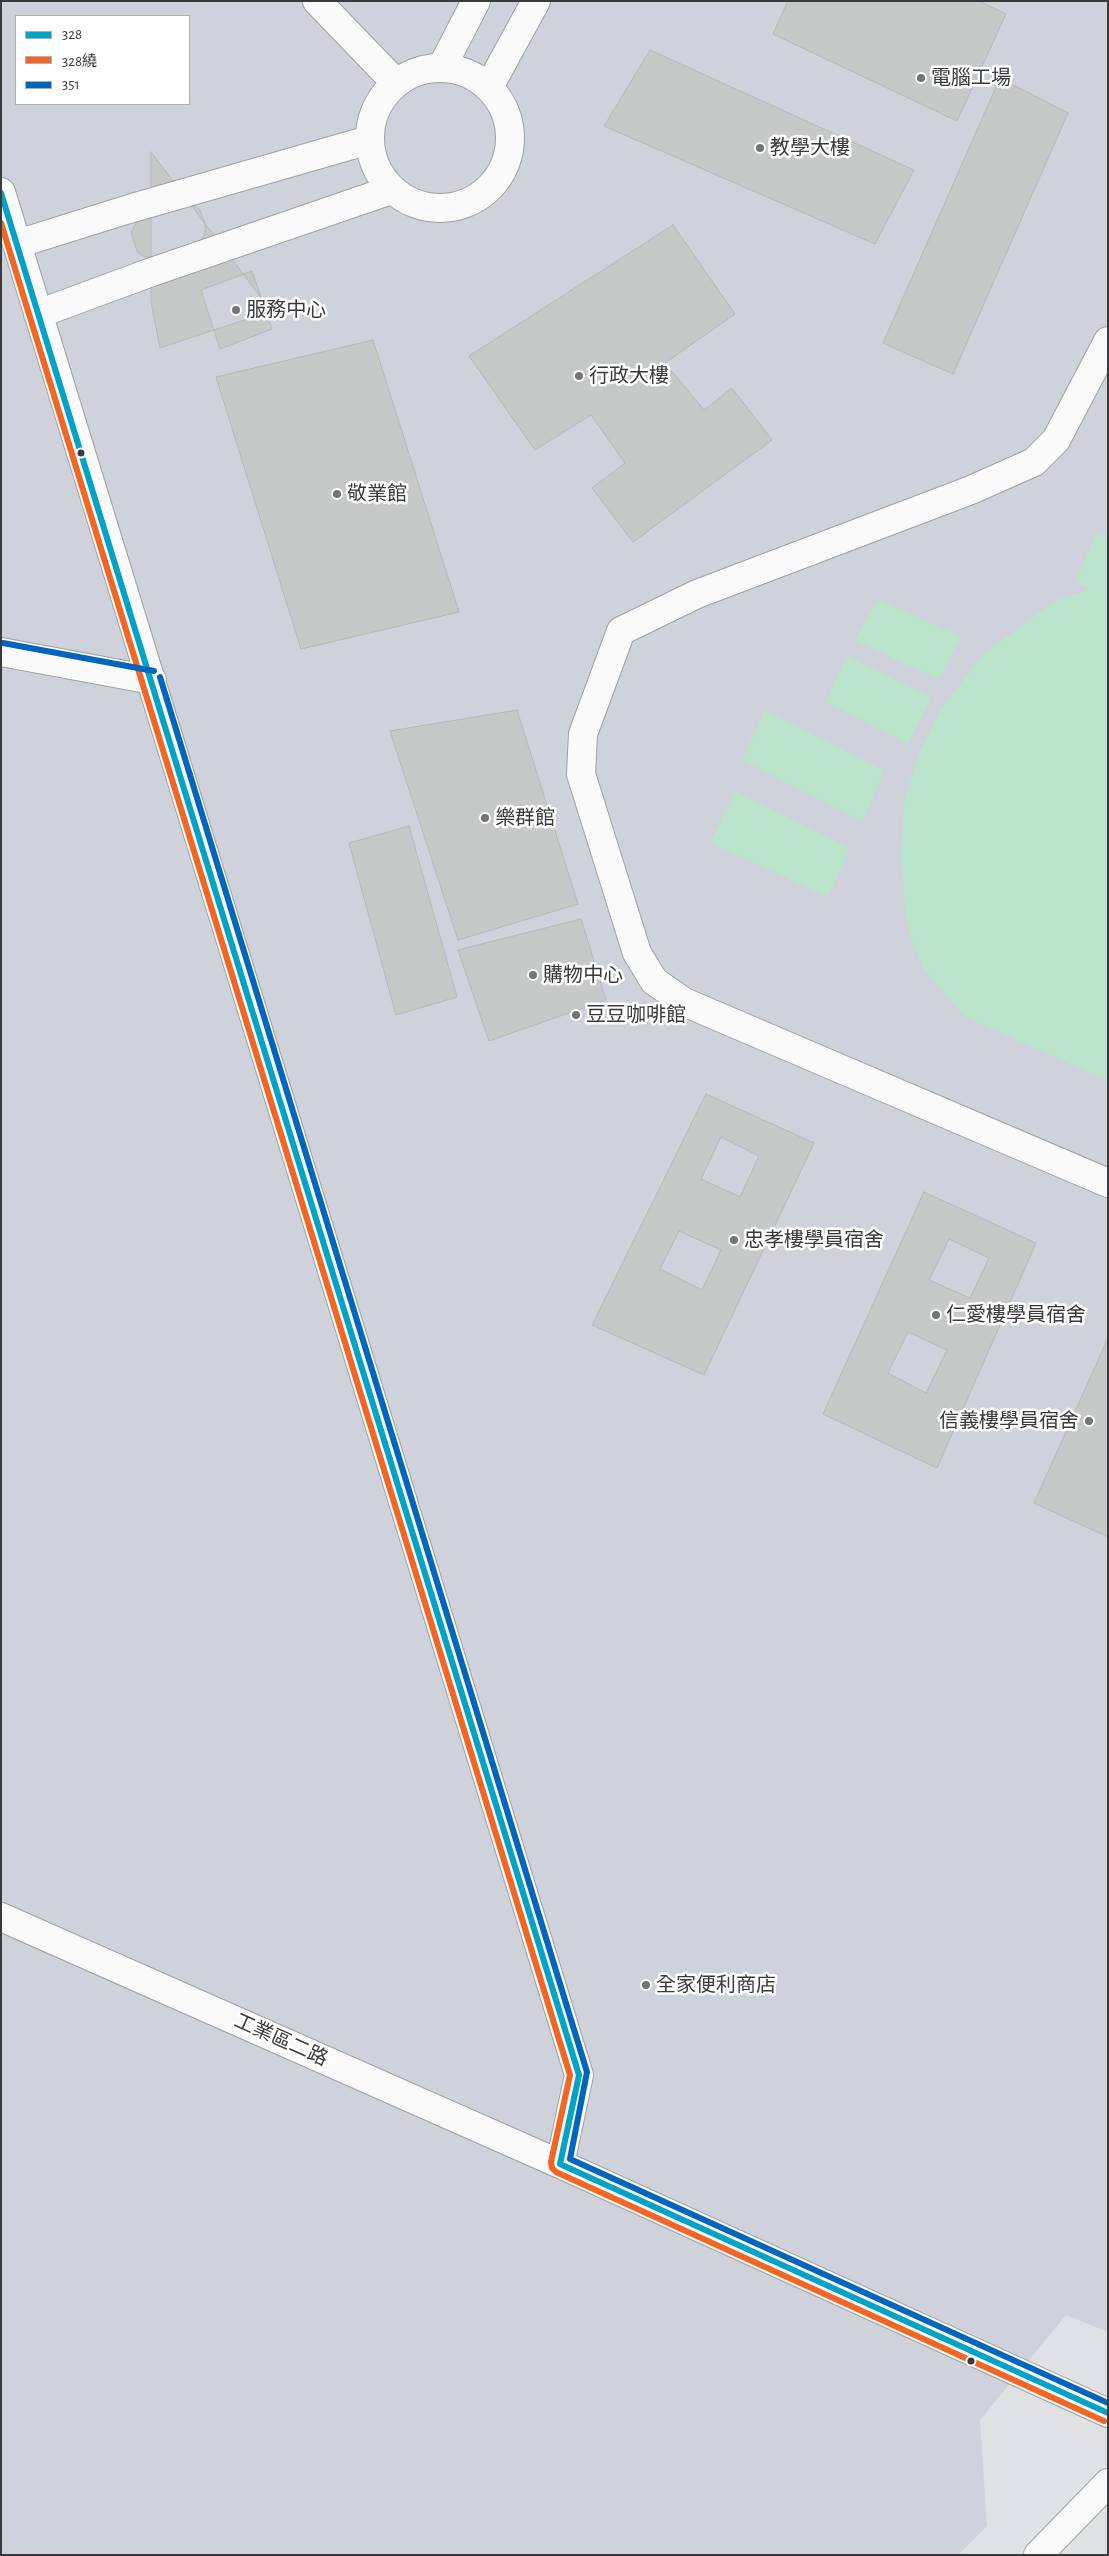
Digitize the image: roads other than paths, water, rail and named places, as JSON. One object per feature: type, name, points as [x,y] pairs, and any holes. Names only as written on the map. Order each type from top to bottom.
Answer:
[{"type":"street","points":[[316,1],[396,83]]},
{"type":"street","points":[[442,67],[476,1]]},
{"type":"street","points":[[489,86],[536,1]]},
{"type":"street","points":[[442,67],[466,72],[489,86],[505,109],[511,136],[506,164],[492,187],[469,203],[442,209],[415,205],[391,190],[376,167],[369,140],[374,112],[383,96],[396,83],[417,70],[442,67]]},
{"type":"street","points":[[17,244],[129,209],[369,140]]},
{"type":"street","points":[[38,314],[149,273],[391,190]]},
{"type":"street","points":[[1,192],[579,2075],[560,2164]]},
{"type":"street","points":[[1108,342],[1056,440],[1034,462],[971,490],[697,594],[621,631],[583,734],[581,774],[637,953],[654,981],[684,1002],[1108,1183]]},
{"type":"street","points":[[1,652],[152,680]]},
{"type":"street","name":"工業區二路","points":[[1,1917],[560,2164],[1108,2413]]},
{"type":"street","points":[[1038,2555],[1108,2483]]},
{"type":"place","name":"電腦工場","points":[[921,78]]},
{"type":"place","name":"教學大樓","points":[[760,148]]},
{"type":"place","name":"服務中心","points":[[236,310]]},
{"type":"place","name":"行政大樓","points":[[579,376]]},
{"type":"place","name":"敬業館","points":[[337,494]]},
{"type":"place","name":"樂群館","points":[[485,818]]},
{"type":"place","name":"購物中心","points":[[533,975]]},
{"type":"place","name":"豆豆咖啡館","points":[[576,1015]]},
{"type":"place","name":"忠孝樓學員宿舍","points":[[734,1240]]},
{"type":"place","name":"仁愛樓學員宿舍","points":[[936,1315]]},
{"type":"place","name":"信義樓學員宿舍","points":[[1089,1421]]},
{"type":"place","name":"全家便利商店","points":[[646,1985]]}]
